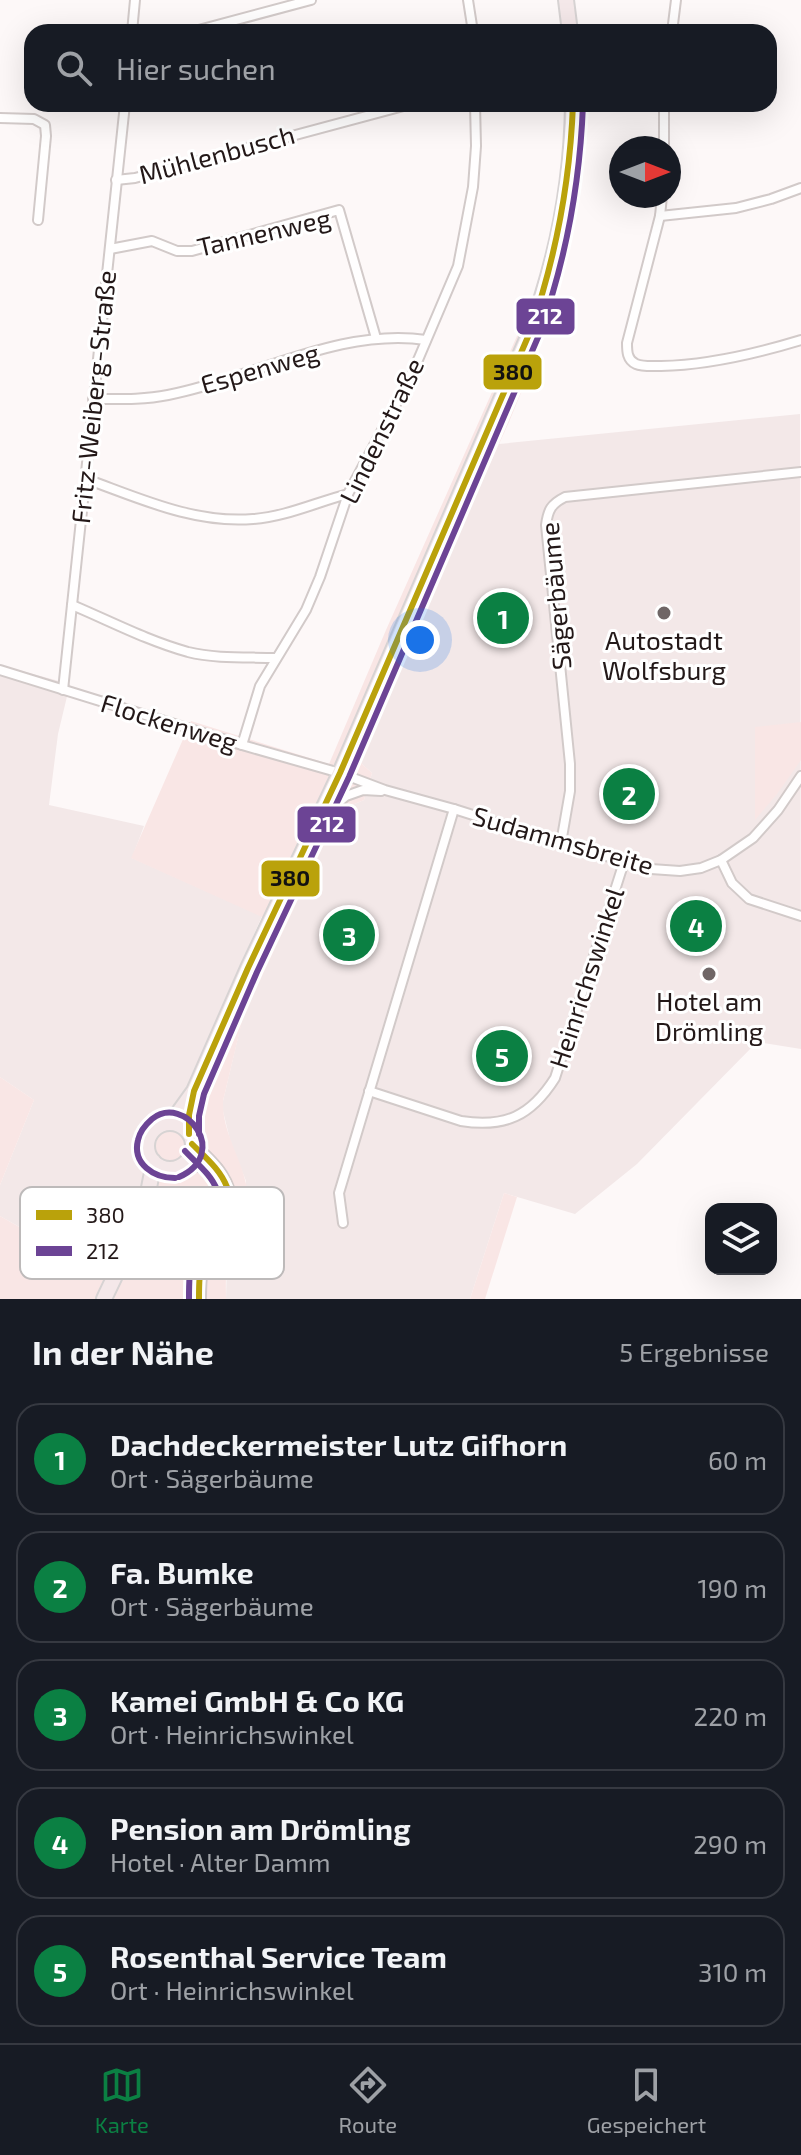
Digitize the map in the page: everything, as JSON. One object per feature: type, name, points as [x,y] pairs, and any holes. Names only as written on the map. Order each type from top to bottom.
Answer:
[{"type":"main road","points":[[566,0],[569,24]]},
{"type":"main road","points":[[161,1187],[177,1166],[191,1155],[189,1115],[194,1091],[340,773],[540,304],[562,219],[573,112]]},
{"type":"main road","points":[[194,1091],[171,1123],[158,1127],[149,1137],[147,1149],[159,1166],[194,1164],[216,1169]]},
{"type":"main road","points":[[171,1123],[184,1128],[226,1187]]},
{"type":"main road","points":[[149,1187],[153,1161]]},
{"type":"main road","points":[[104,1299],[113,1279]]},
{"type":"main road","points":[[199,1299],[201,1279]]},
{"type":"street","points":[[133,24],[135,0]]},
{"type":"street","points":[[221,24],[311,0]]},
{"type":"street","points":[[468,0],[472,24]]},
{"type":"street","points":[[673,24],[676,0]]},
{"type":"street","name":"Fritz-Weiberg-Straße","points":[[63,690],[124,112]]},
{"type":"street","name":"Mühlenbusch","points":[[116,180],[135,178],[381,112]]},
{"type":"street","name":"Lindenstraße","points":[[242,745],[260,686],[306,610],[348,494],[412,374],[458,266],[473,187],[475,112]]},
{"type":"street","points":[[664,112],[664,136]]},
{"type":"street","points":[[0,118],[34,119],[45,125],[38,220]]},
{"type":"street","points":[[660,216],[736,208],[801,188]]},
{"type":"street","points":[[661,208],[630,329],[627,353],[635,364],[699,363],[750,355],[801,340]]},
{"type":"street","name":"Tannenweg","points":[[110,249],[152,241],[177,251],[192,251],[339,210],[376,338]]},
{"type":"street","name":"Espenweg","points":[[93,399],[166,396],[376,338],[426,340]]},
{"type":"street","name":"Sägerbäume","points":[[561,843],[570,791],[570,764],[546,525],[548,511],[554,502],[565,497],[801,472]]},
{"type":"street","points":[[86,479],[181,513],[225,519],[254,519],[348,494]]},
{"type":"street","points":[[72,605],[190,652],[276,658]]},
{"type":"street","name":"Flockenweg","points":[[0,670],[340,773]]},
{"type":"street","name":"Sudammsbreite","points":[[340,773],[385,790],[624,862],[651,869],[680,871],[701,868],[721,860],[753,838],[778,810],[801,776]]},
{"type":"street","name":"Sudammsbreite","points":[[318,819],[333,810],[346,796],[363,790],[385,790]]},
{"type":"street","points":[[343,1223],[339,1193],[454,809]]},
{"type":"street","points":[[721,860],[732,883],[749,899],[801,916]]},
{"type":"street","name":"Heinrichswinkel","points":[[369,1091],[476,1123],[506,1121],[520,1116],[534,1105],[555,1078],[624,862]]},
{"type":"shaded area","points":[[566,112],[586,112],[582,168],[563,270],[525,383],[362,756],[362,764],[372,773],[364,800],[345,808],[334,823],[243,1017],[223,1101],[226,1126],[246,1187],[143,1187],[141,1165],[135,1150],[145,1119],[180,1104],[262,917],[131,858],[191,721],[329,764],[529,309],[556,208]]},
{"type":"shaded area","points":[[800,414],[801,1049],[757,1042],[637,1164],[575,1214],[504,1193],[470,1299],[226,1299],[227,1279],[284,1279],[284,1187],[246,1187],[223,1111],[243,1016],[334,823],[345,808],[364,800],[372,773],[362,764],[362,756],[411,638],[499,444]]},
{"type":"shaded area","points":[[0,665],[70,684],[58,734],[49,805],[144,826],[132,858],[262,916],[180,1104],[145,1119],[135,1150],[141,1165],[143,1187],[20,1187],[20,1227],[0,1216],[0,1185],[34,1100],[0,1077]]},
{"type":"shaded area","points":[[801,722],[801,760],[755,820],[755,727]]},
{"type":"shaded area","points":[[0,1077],[34,1100],[0,1185]]},
{"type":"shaded area","points":[[504,1193],[517,1197],[485,1299],[470,1299]]},
{"type":"shaded area","points":[[0,1216],[20,1227],[20,1279],[226,1279],[226,1299],[0,1299]]},
{"type":"transit line","name":"380","points":[[189,1134],[194,1091],[340,773],[530,332],[560,220],[572,112]]},
{"type":"transit line","name":"212","points":[[199,1134],[204,1094],[257,972],[349,777],[539,335],[557,279],[570,221],[582,112]]},
{"type":"transit line","name":"212","points":[[175,1178],[152,1172],[138,1156],[141,1131],[152,1119],[165,1113],[189,1120],[202,1142],[201,1155],[194,1167],[179,1177]]},
{"type":"transit line","name":"380","points":[[192,1144],[212,1164],[227,1187]]},
{"type":"transit line","name":"212","points":[[185,1151],[215,1187]]},
{"type":"transit line","name":"212","points":[[189,1299],[190,1279]]},
{"type":"transit line","name":"380","points":[[199,1299],[200,1279]]},
{"type":"place","name":"Autostadt Wolfsburg","points":[[664,613]]},
{"type":"place","name":"Dachdeckermeister Lutz Gifhorn","points":[[503,618]]},
{"type":"place","name":"Fa. Bumke","points":[[629,794]]},
{"type":"place","name":"Pension am Drömling","points":[[696,926]]},
{"type":"place","name":"Kamei GmbH & Co KG","points":[[349,935]]},
{"type":"place","name":"Hotel am Drömling","points":[[709,974]]},
{"type":"place","name":"Rosenthal Service Team","points":[[502,1056]]}]
